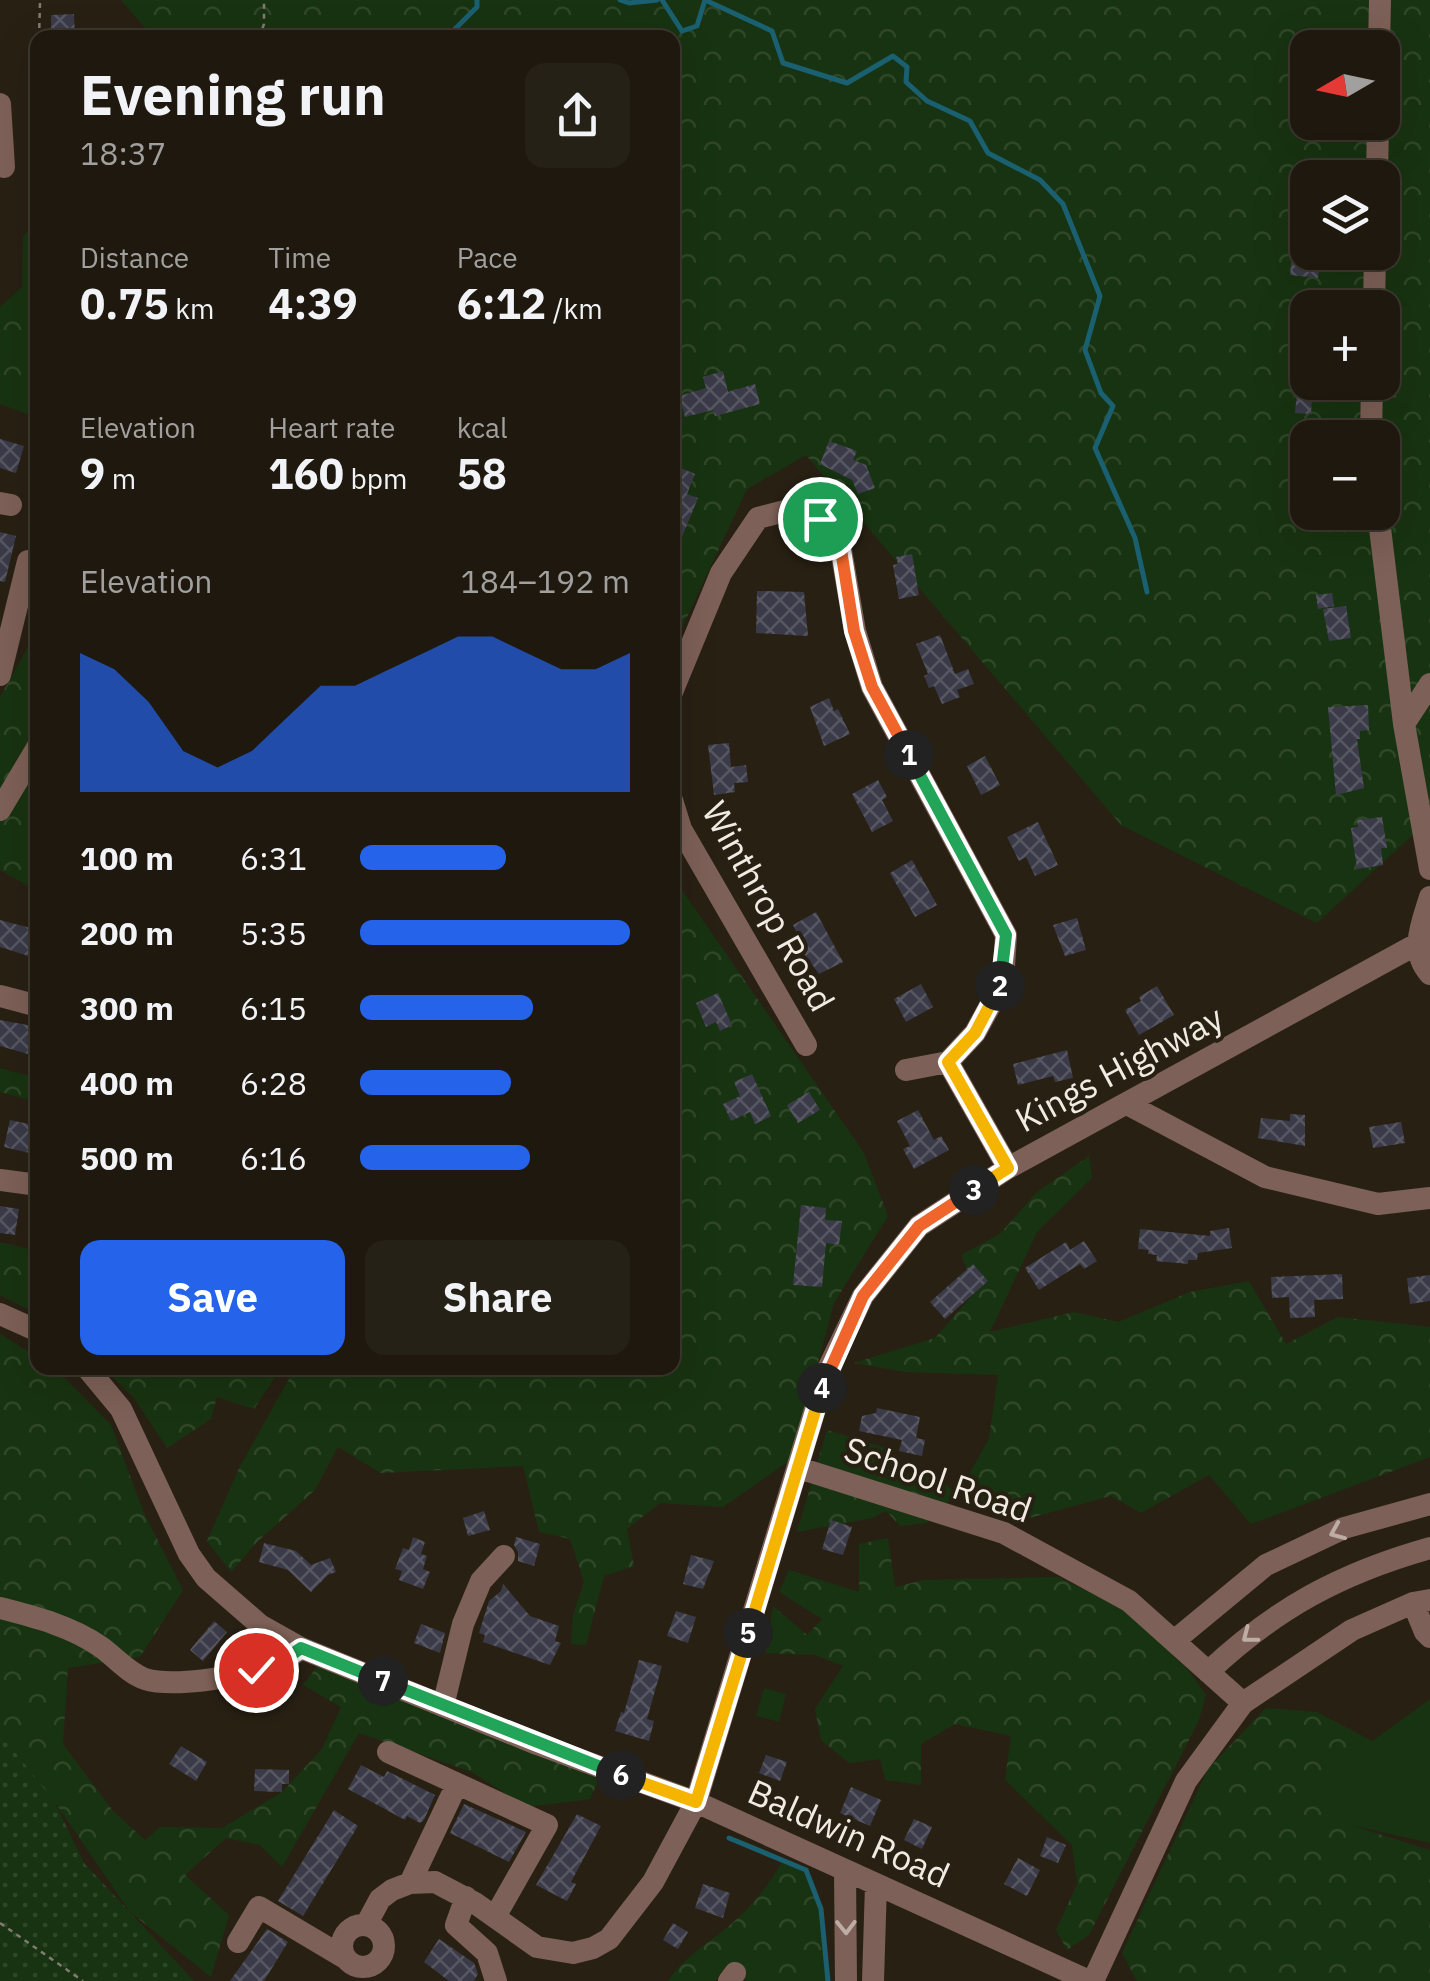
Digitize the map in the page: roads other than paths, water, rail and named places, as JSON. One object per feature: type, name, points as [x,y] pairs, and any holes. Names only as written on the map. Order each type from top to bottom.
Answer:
[{"type":"street","points":[[1379,30],[1380,0]]},
{"type":"street","points":[[0,104],[4,166]]},
{"type":"street","points":[[680,673],[721,573],[758,518],[789,510],[820,519],[841,550],[854,631],[872,687],[1006,935],[1003,982],[975,1033],[948,1062],[906,1070]]},
{"type":"street","points":[[1380,530],[1404,724],[1430,869]]},
{"type":"street","points":[[0,675],[28,561]]},
{"type":"street","points":[[1404,724],[1430,684]]},
{"type":"street","points":[[0,810],[30,759]]},
{"type":"street","name":"Winthrop Road","points":[[680,826],[806,1046]]},
{"type":"street","points":[[1430,896],[1419,930],[1426,944],[1422,964],[1430,974]]},
{"type":"street","name":"Kings Highway","points":[[410,1883],[435,1882],[466,1897],[537,1947],[574,1953],[593,1948],[608,1938],[653,1882],[696,1802],[826,1374],[863,1296],[919,1226],[1008,1168],[1426,944]]},
{"type":"street","points":[[0,996],[30,1004]]},
{"type":"street","points":[[948,1062],[1008,1168]]},
{"type":"street","points":[[1129,1105],[1265,1177],[1378,1204],[1430,1198]]},
{"type":"street","points":[[0,1180],[30,1184]]},
{"type":"street","points":[[0,1314],[30,1327]]},
{"type":"street","name":"Baldwin Road","points":[[92,1375],[121,1410],[175,1528],[206,1578],[260,1625],[301,1648],[443,1706],[696,1802],[1091,1981]]},
{"type":"street","name":"School Road","points":[[799,1468],[1004,1533],[1129,1601],[1243,1703]]},
{"type":"street","points":[[1174,1641],[1266,1565],[1344,1528],[1430,1504]]},
{"type":"street","points":[[1208,1672],[1249,1634],[1337,1579],[1430,1548]]},
{"type":"street","points":[[443,1706],[463,1624],[481,1582],[504,1556]]},
{"type":"street","points":[[1091,1981],[1186,1781],[1243,1703],[1352,1630],[1422,1602],[1425,1632],[1430,1636]]},
{"type":"street","points":[[0,1608],[69,1630],[100,1646],[144,1679],[220,1678],[278,1664],[301,1648]]},
{"type":"street","points":[[388,1752],[547,1825],[495,1916]]},
{"type":"street","points":[[366,1925],[380,1899],[410,1883],[457,1784]]},
{"type":"street","points":[[845,1872],[846,1981]]},
{"type":"street","points":[[872,1981],[876,1884]]},
{"type":"street","points":[[466,1897],[456,1925],[487,1953],[496,1981]]},
{"type":"street","points":[[238,1942],[259,1907],[347,1968],[371,1966],[382,1957],[383,1938],[378,1931],[366,1925],[348,1932],[342,1941],[347,1968]]},
{"type":"waterway","points":[[454,30],[477,7],[477,0]]},
{"type":"waterway","points":[[620,0],[657,0]]},
{"type":"waterway","points":[[662,0],[682,31],[697,26],[705,0],[772,31],[783,63],[847,83],[893,56],[907,67],[906,82],[927,101],[970,121],[988,153],[1040,180],[1063,204],[1100,296],[1085,350],[1101,393],[1113,406],[1095,448],[1135,538],[1147,592]]},
{"type":"waterway","points":[[729,1838],[806,1870],[821,1909],[828,1981]]}]
